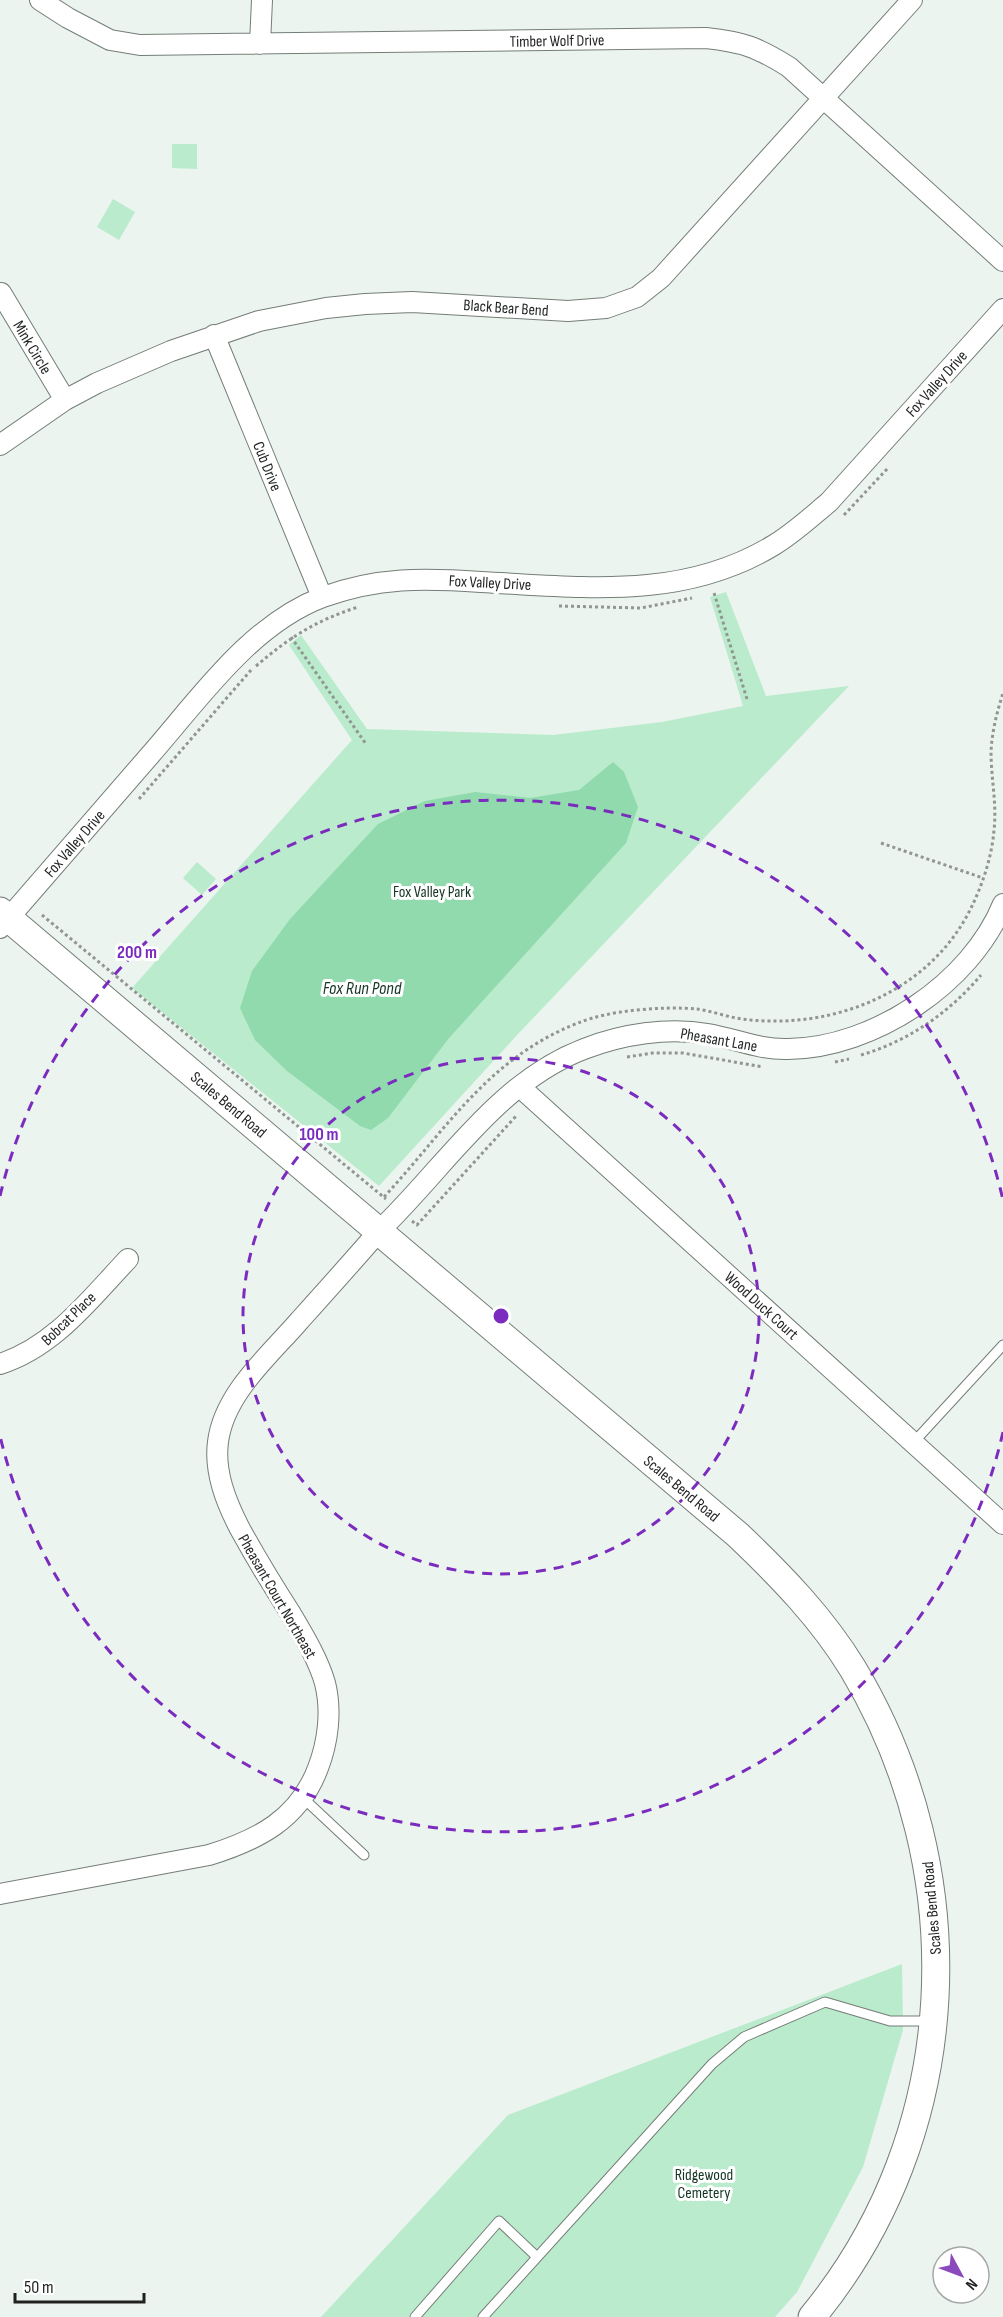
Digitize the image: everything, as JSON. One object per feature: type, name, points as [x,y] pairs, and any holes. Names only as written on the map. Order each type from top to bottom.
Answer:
[{"type":"street","name":"Timber Wolf Drive","points":[[40,0],[110,40],[140,45],[706,38],[737,41],[761,49],[789,67],[1003,261]]},
{"type":"street","points":[[260,44],[262,0]]},
{"type":"street","name":"Black Bear Bend","points":[[0,445],[65,400],[132,366],[214,335],[259,321],[297,313],[365,304],[412,302],[568,311],[606,308],[637,297],[662,278],[912,0]]},
{"type":"street","name":"Mink Circle","points":[[1,293],[65,400]]},
{"type":"street","name":"Fox Valley Drive","points":[[14,920],[243,650],[279,621],[322,597],[364,585],[409,579],[624,588],[687,579],[749,558],[797,530],[829,502],[1003,309]]},
{"type":"street","name":"Cub Drive","points":[[214,335],[322,597]]},
{"type":"street","name":"Pheasant Lane","points":[[379,1231],[491,1111],[550,1064],[584,1048],[650,1033],[678,1031],[709,1034],[753,1046],[789,1049],[821,1045],[864,1034],[908,1011],[942,986],[976,949],[995,923],[1003,904]]},
{"type":"street","name":"Scales Bend Road","points":[[14,920],[738,1535],[784,1580],[820,1621],[852,1668],[882,1721],[900,1764],[926,1852],[933,1900],[936,1946],[934,2021],[928,2063],[915,2118],[897,2172],[860,2249],[812,2317]]},
{"type":"street","name":"Wood Duck Court","points":[[520,1087],[536,1099],[1003,1524]]},
{"type":"street","name":"Pheasant Court Northeast","points":[[0,1894],[209,1855],[241,1845],[279,1823],[302,1797],[314,1779],[323,1755],[328,1727],[325,1684],[304,1636],[232,1514],[222,1487],[218,1464],[218,1443],[228,1409],[241,1389],[379,1231]]},
{"type":"street","name":"Bobcat Place","points":[[0,1364],[16,1359],[40,1346],[58,1331],[128,1260]]},
{"type":"lane","points":[[913,1443],[1003,1346]]},
{"type":"lane","points":[[302,1797],[364,1855]]},
{"type":"lane","points":[[483,2317],[712,2064],[744,2037],[825,2002],[890,2021],[934,2021]]},
{"type":"lane","points":[[415,2317],[499,2221],[537,2258]]},
{"type":"path","points":[[838,520],[888,468]]},
{"type":"path","points":[[709,594],[724,589]]},
{"type":"path","points":[[714,592],[747,699]]},
{"type":"path","points":[[548,606],[641,608],[698,597]]},
{"type":"path","points":[[137,801],[253,668],[291,637],[339,613],[365,605]]},
{"type":"path","points":[[279,621],[366,744]]},
{"type":"path","points":[[14,920],[384,1197],[430,1141],[482,1085],[516,1055],[579,1022],[633,1010],[674,1007],[742,1019],[783,1021],[823,1017],[871,1003],[899,988],[937,957],[972,907],[983,878],[994,830],[991,752],[995,719],[1003,693]]},
{"type":"path","points":[[881,843],[983,878]]},
{"type":"path","points":[[833,1063],[884,1047],[922,1028],[953,1004],[982,973]]},
{"type":"path","points":[[620,1058],[653,1053],[683,1053],[770,1068]]},
{"type":"path","points":[[417,1225],[521,1109],[536,1099]]},
{"type":"green space","points":[[172,144],[197,144],[197,169],[172,168]]},
{"type":"green space","points":[[113,199],[135,212],[119,240],[97,227]]},
{"type":"green space","name":"Fox Valley Park","points":[[726,592],[766,696],[849,686],[518,1034],[379,1186],[132,988],[352,740],[289,645],[301,635],[367,729],[553,735],[662,722],[743,706],[710,597]]},
{"type":"green space","points":[[197,862],[216,879],[202,895],[183,878]]},
{"type":"green space","name":"Ridgewood Cemetery","points":[[902,1964],[903,2030],[863,2167],[797,2292],[775,2317],[321,2317],[508,2115]]},
{"type":"water","name":"Fox Run Pond","points":[[613,762],[624,772],[638,807],[626,843],[449,1038],[388,1118],[371,1130],[360,1126],[287,1071],[255,1040],[240,1008],[252,971],[290,919],[378,824],[425,801],[475,792],[530,798],[579,790]]}]
